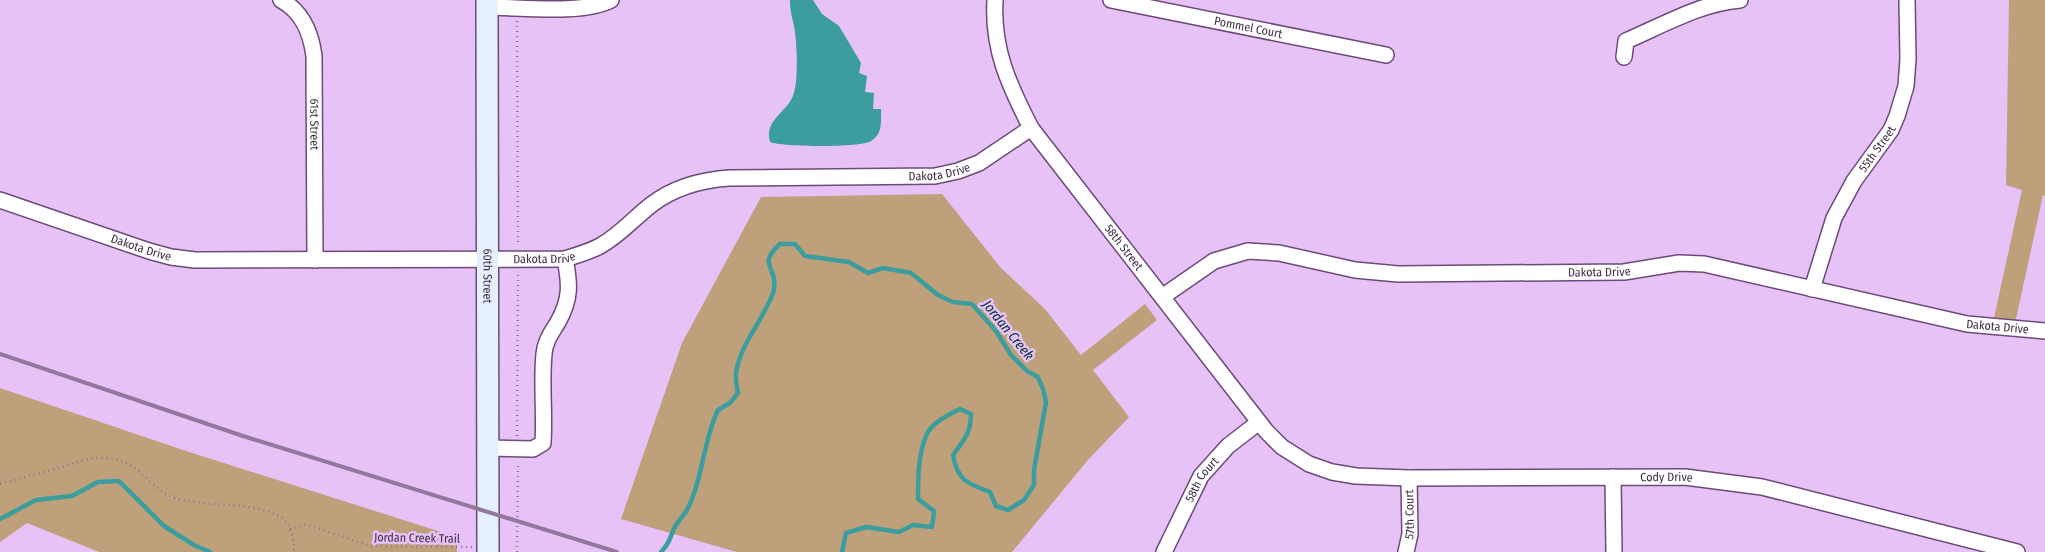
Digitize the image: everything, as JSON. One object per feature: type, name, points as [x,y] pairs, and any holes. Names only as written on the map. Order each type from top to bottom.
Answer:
[{"type":"main road","name":"60th Street","points":[[487,3],[488,550]]},
{"type":"street","name":"61st Street","points":[[281,0],[298,13],[306,25],[313,48],[314,260]]},
{"type":"street","points":[[487,3],[572,8],[590,7],[611,0]]},
{"type":"street","name":"58th Street","points":[[995,0],[995,35],[1004,72],[1031,128],[1259,422],[1282,447],[1309,464]]},
{"type":"street","name":"Pommel Court","points":[[1111,0],[1386,55]]},
{"type":"street","points":[[1624,57],[1626,41],[1724,1],[1740,0]]},
{"type":"street","name":"55th Street","points":[[1812,289],[1834,218],[1854,181],[1891,130],[1897,116],[1906,86],[1908,0]]},
{"type":"street","name":"Dakota Drive","points":[[0,200],[171,257],[206,260],[564,259],[600,246],[619,234],[651,204],[689,184],[711,179],[729,178],[935,176],[958,171],[980,163],[1031,128]]},
{"type":"street","name":"Dakota Drive","points":[[1162,297],[1214,261],[1248,251],[1279,253],[1355,270],[1398,274],[1624,272],[1679,264],[1704,264],[1967,324],[2045,331]]},
{"type":"street","points":[[488,448],[533,450],[543,443],[544,353],[548,338],[569,298],[569,280],[564,259]]},
{"type":"street","name":"58th Court","points":[[1164,552],[1201,476],[1228,446],[1259,422]]},
{"type":"street","name":"Cody Drive","points":[[1309,464],[1332,472],[1356,476],[1409,478],[1685,477],[1762,487],[2017,552]]},
{"type":"street","points":[[1613,477],[1614,552]]},
{"type":"street","name":"57th Court","points":[[1406,552],[1410,534],[1409,478]]},
{"type":"path","points":[[517,17],[518,241]]},
{"type":"path","points":[[517,278],[517,552]]},
{"type":"path","points":[[0,484],[81,461],[101,457],[117,459],[135,467],[159,489],[171,497],[187,501],[270,512],[286,522],[290,529],[294,552]]},
{"type":"path","name":"Jordan Creek Trail","points":[[290,529],[305,525],[370,546],[488,550]]},
{"type":"shaded area","points":[[790,0],[813,0],[822,14],[839,26],[861,63],[859,73],[867,76],[865,92],[874,93],[873,109],[881,109],[881,123],[878,135],[871,141],[853,145],[821,146],[789,145],[770,142],[770,128],[790,102],[795,90],[796,41]]},
{"type":"shaded area","points":[[2009,0],[2045,0],[2045,196],[2043,195],[2014,328],[1992,327],[2022,190],[2006,185]]},
{"type":"shaded area","points":[[942,194],[1001,268],[1045,309],[1081,355],[1145,304],[1157,320],[1093,370],[1129,417],[1088,460],[1012,552],[737,552],[621,519],[682,343],[761,197]]},
{"type":"shaded area","points":[[0,388],[186,451],[457,537],[457,552],[99,552],[27,523],[0,542]]},
{"type":"waterway","name":"Jordan Creek","points":[[661,552],[667,545],[692,498],[709,434],[718,410],[730,403],[738,393],[737,366],[743,349],[773,294],[774,281],[769,266],[769,257],[780,244],[795,244],[805,256],[849,262],[868,273],[883,268],[911,273],[938,295],[953,302],[972,304],[996,331],[1011,355],[1027,371],[1038,377],[1046,402],[1034,470],[1034,485],[1024,500],[1008,510],[996,506],[990,492],[970,483],[961,476],[957,470],[953,455],[968,431],[971,414],[960,409],[940,420],[928,431],[921,451],[918,499],[934,511],[932,527],[913,525],[899,532],[866,527],[846,533],[842,552]]},
{"type":"waterway","name":"Jordan Creek","points":[[0,519],[36,500],[72,496],[98,482],[119,481],[164,526],[194,545],[210,552]]},
{"type":"railway","points":[[0,354],[243,436],[617,552]]}]
